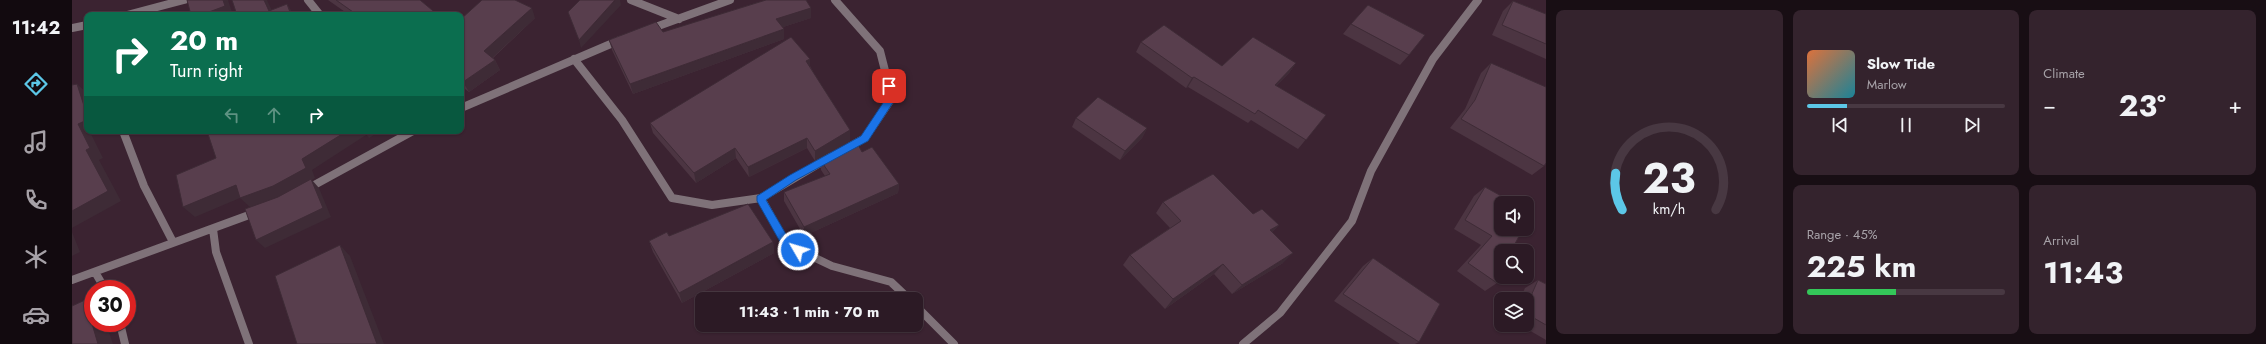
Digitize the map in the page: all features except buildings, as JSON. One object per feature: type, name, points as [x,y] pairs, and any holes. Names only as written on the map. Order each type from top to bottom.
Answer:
[{"type":"street","points":[[139,12],[184,0]]},
{"type":"street","points":[[308,0],[318,12]]},
{"type":"street","points":[[631,0],[679,19]]},
{"type":"street","points":[[644,31],[730,0]]},
{"type":"street","points":[[574,59],[622,120],[672,198],[712,206],[761,198],[793,178],[865,138],[892,98],[880,51],[835,0]]},
{"type":"street","points":[[1243,344],[1280,313],[1352,221],[1371,171],[1433,59],[1478,0]]},
{"type":"street","points":[[72,28],[84,26]]},
{"type":"street","points":[[464,107],[630,36]]},
{"type":"street","points":[[124,134],[144,186],[173,242]]},
{"type":"street","points":[[298,194],[408,134]]},
{"type":"street","points":[[761,198],[786,244],[832,266],[891,282],[902,292]]},
{"type":"street","points":[[72,280],[263,210]]},
{"type":"street","points":[[213,229],[216,252],[249,344]]},
{"type":"street","points":[[95,272],[100,280]]},
{"type":"street","points":[[923,313],[954,344]]},
{"type":"street","points":[[122,332],[125,344]]},
{"type":"route","points":[[798,250],[786,244],[761,198],[793,178],[865,138],[892,98],[889,86]]}]
